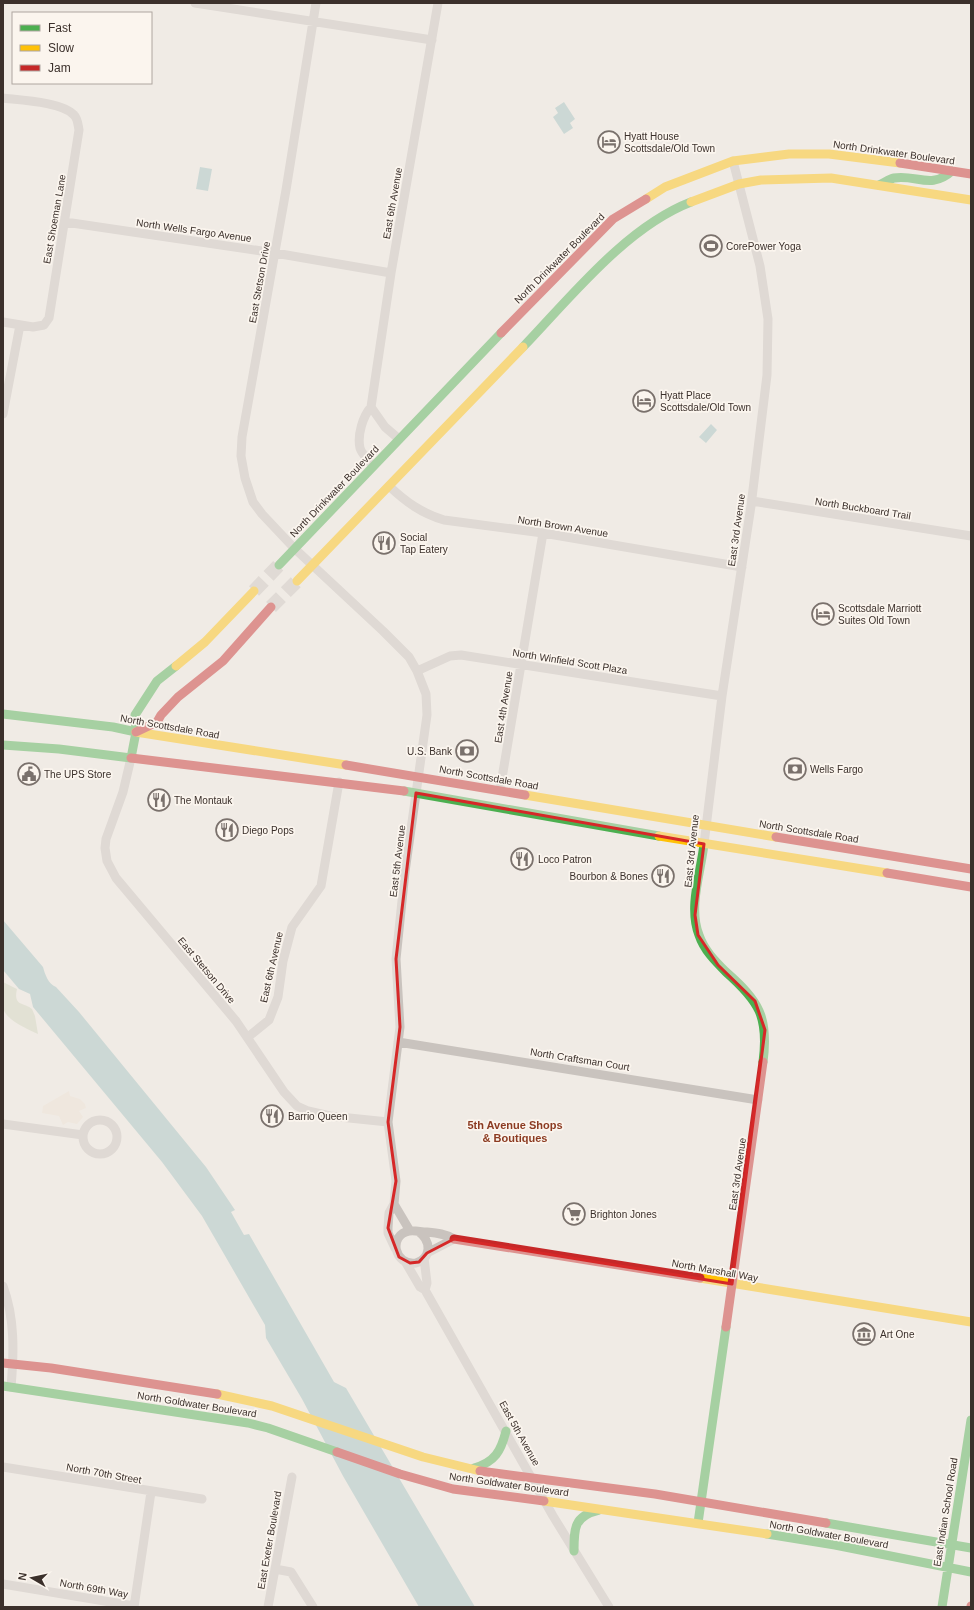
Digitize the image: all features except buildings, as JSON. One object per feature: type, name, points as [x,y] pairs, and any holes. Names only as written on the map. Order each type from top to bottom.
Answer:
[{"type":"main road","name":"North Drinkwater Boulevard","points":[[279,565],[560,271],[613,219],[665,187],[733,162],[789,154],[829,154],[971,174]]},
{"type":"main road","points":[[879,185],[894,178],[932,182],[941,180],[952,171]]},
{"type":"main road","points":[[297,581],[603,264],[627,242],[682,206],[738,184],[761,180],[831,178],[971,200]]},
{"type":"main road","points":[[131,758],[136,732],[135,715],[157,681],[205,642],[254,591]]},
{"type":"main road","points":[[136,732],[157,722],[161,715],[178,697],[223,661],[271,607]]},
{"type":"main road","name":"North Scottsdale Road","points":[[3,714],[113,727],[136,732],[418,776],[705,826],[971,869]]},
{"type":"main road","points":[[3,745],[59,749],[339,782],[416,793],[704,844],[971,887]]},
{"type":"main road","name":"East 3rd Avenue","points":[[698,1524],[700,1501],[766,1042],[765,1030],[755,1001],[718,965],[700,939],[696,924],[696,909],[704,844]]},
{"type":"main road","name":"North Marshall Way","points":[[454,1239],[971,1322]]},
{"type":"main road","name":"North Goldwater Boulevard","points":[[3,1363],[13,1363],[218,1395],[264,1404],[307,1417],[381,1444],[450,1465],[700,1501],[971,1548]]},
{"type":"main road","name":"North Goldwater Boulevard","points":[[7,1386],[248,1423],[268,1428],[400,1474],[453,1488],[606,1509],[835,1545],[971,1572]]},
{"type":"main road","name":"East Indian School Road","points":[[942,1607],[971,1420]]},
{"type":"main road","points":[[471,1469],[487,1465],[498,1456],[506,1431]]},
{"type":"main road","points":[[574,1551],[574,1533],[580,1518],[587,1512],[606,1509]]},
{"type":"street","points":[[195,3],[432,40]]},
{"type":"street","name":"East Stetson Drive","points":[[294,548],[262,514],[253,502],[245,478],[241,456],[242,437],[275,253],[316,3]]},
{"type":"street","name":"East 6th Avenue","points":[[373,466],[360,448],[360,439],[364,414],[371,407],[391,272],[438,3]]},
{"type":"street","name":"East Shoeman Lane","points":[[3,98],[58,106],[68,110],[75,116],[79,130],[49,318],[44,325],[33,327],[20,325]]},
{"type":"street","name":"East 3rd Avenue","points":[[704,844],[722,696],[752,501],[766,392],[768,319],[760,266],[733,162]]},
{"type":"street","name":"North Wells Fargo Avenue","points":[[65,222],[391,272]]},
{"type":"street","points":[[3,322],[20,325],[3,414]]},
{"type":"street","points":[[371,407],[385,427],[399,439]]},
{"type":"street","name":"North Brown Avenue","points":[[389,486],[414,508],[444,520],[543,533],[742,567]]},
{"type":"street","name":"North Buckboard Trail","points":[[752,501],[971,536]]},
{"type":"street","name":"East 4th Avenue","points":[[500,790],[543,533]]},
{"type":"street","points":[[294,548],[312,565]]},
{"type":"street","name":"East 5th Avenue","points":[[312,565],[384,631],[409,657],[417,671],[426,694],[428,705],[405,872],[396,960],[400,1027],[388,1122],[396,1172],[394,1204],[389,1213],[388,1233],[396,1248]]},
{"type":"street","name":"North Winfield Scott Plaza","points":[[417,671],[450,656],[461,655],[722,696]]},
{"type":"street","name":"East Stetson Drive","points":[[131,758],[123,792],[106,839],[105,848],[107,861],[116,878],[248,1038],[284,1092],[297,1106],[308,1111],[330,1116],[388,1122]]},
{"type":"street","name":"East 6th Avenue","points":[[248,1038],[269,1020],[278,997],[283,961],[292,927],[321,886],[339,782]]},
{"type":"street","name":"North Craftsman Court","points":[[398,1042],[758,1100]]},
{"type":"street","points":[[3,1124],[83,1135]]},
{"type":"street","points":[[394,1204],[414,1231],[427,1240],[427,1283],[425,1290]]},
{"type":"street","points":[[414,1231],[400,1236],[396,1248],[399,1257],[406,1263],[416,1263],[454,1239]]},
{"type":"street","name":"North Marshall Way","points":[[414,1231],[436,1233],[454,1239]]},
{"type":"street","name":"East 5th Avenue","points":[[406,1263],[420,1287],[425,1290],[544,1500],[609,1607]]},
{"type":"street","points":[[3,1286],[12,1316],[13,1363],[7,1386]]},
{"type":"street","name":"North 70th Street","points":[[3,1469],[202,1499]]},
{"type":"street","name":"East Exeter Boulevard","points":[[268,1607],[292,1477]]},
{"type":"street","points":[[134,1606],[151,1492]]},
{"type":"street","points":[[274,1569],[290,1572],[313,1607]]},
{"type":"street","name":"North 69th Way","points":[[3,1584],[134,1606]]},
{"type":"highlighted area","points":[[416,793],[704,844],[695,915],[698,935],[718,965],[755,1001],[765,1030],[732,1284],[454,1239],[427,1253],[419,1262],[410,1263],[399,1257],[388,1228],[396,1181],[388,1122],[400,1027],[396,959]]},
{"type":"green space","points":[[3,982],[17,989],[16,995],[18,1001],[32,1009],[35,1016],[38,1034],[28,1030],[12,1020],[5,1012],[2,1002]]},
{"type":"shaded area","points":[[69,1091],[70,1096],[80,1099],[85,1104],[86,1108],[79,1111],[83,1117],[77,1124],[68,1122],[63,1125],[59,1116],[42,1113],[43,1106]]},
{"type":"water","points":[[564,102],[575,119],[570,123],[573,128],[564,134],[553,117],[558,113],[555,108]]},
{"type":"water","points":[[200,167],[212,169],[208,191],[196,189]]},
{"type":"water","points":[[711,424],[717,430],[706,443],[699,437]]},
{"type":"water","points":[[3,920],[43,967],[46,976],[53,986],[56,987],[79,1012],[206,1167],[235,1210],[231,1212],[244,1235],[249,1234],[334,1382],[346,1388],[475,1607],[419,1607],[343,1476],[302,1399],[266,1338],[265,1325],[202,1216],[162,1162],[33,1007],[30,994],[19,989],[3,970]]},
{"type":"tunnel","points":[[254,591],[279,565]]},
{"type":"tunnel","points":[[271,607],[297,581]]},
{"type":"traffic: fast","points":[[879,185],[890,179],[902,177],[930,181],[937,180],[952,171]]},
{"type":"traffic: fast","points":[[523,347],[580,286],[622,246],[644,228],[667,213],[691,202]]},
{"type":"traffic: fast","points":[[279,565],[501,333]]},
{"type":"traffic: fast","points":[[3,745],[59,749],[131,758],[136,732],[135,715],[157,681],[176,666]]},
{"type":"traffic: fast","points":[[3,714],[113,727],[136,732]]},
{"type":"traffic: fast","points":[[404,791],[659,836]]},
{"type":"traffic: fast","points":[[704,844],[696,890],[696,924],[701,940],[710,955],[747,992],[759,1011],[763,1021],[764,1033],[763,1062]]},
{"type":"traffic: fast","points":[[698,1523],[726,1327]]},
{"type":"traffic: fast","points":[[3,1386],[248,1423],[268,1428],[337,1452]]},
{"type":"traffic: fast","points":[[942,1607],[971,1420]]},
{"type":"traffic: fast","points":[[474,1468],[481,1466],[496,1455],[502,1444],[506,1431]]},
{"type":"traffic: fast","points":[[574,1551],[574,1536],[577,1524],[585,1516],[599,1510]]},
{"type":"traffic: fast","points":[[826,1523],[971,1548]]},
{"type":"traffic: fast","points":[[767,1534],[835,1545],[971,1572]]},
{"type":"traffic: slow","points":[[646,199],[665,187],[733,161],[789,154],[829,154],[900,163]]},
{"type":"traffic: slow","points":[[691,202],[739,184],[761,180],[831,178],[971,200]]},
{"type":"traffic: slow","points":[[297,581],[523,347]]},
{"type":"traffic: slow","points":[[176,666],[205,642],[254,591]]},
{"type":"traffic: slow","points":[[136,732],[346,765]]},
{"type":"traffic: slow","points":[[525,795],[776,837]]},
{"type":"traffic: slow","points":[[659,836],[887,873]]},
{"type":"traffic: slow","points":[[700,1278],[971,1322]]},
{"type":"traffic: slow","points":[[217,1394],[272,1406],[423,1457],[480,1471]]},
{"type":"traffic: slow","points":[[544,1501],[767,1534]]},
{"type":"traffic: jam","points":[[900,163],[971,174]]},
{"type":"traffic: jam","points":[[501,333],[613,219],[646,199]]},
{"type":"traffic: jam","points":[[136,732],[157,722],[161,715],[178,697],[223,661],[271,607]]},
{"type":"traffic: jam","points":[[131,758],[404,791]]},
{"type":"traffic: jam","points":[[346,765],[525,795]]},
{"type":"traffic: jam","points":[[776,837],[971,869]]},
{"type":"traffic: jam","points":[[887,873],[971,887]]},
{"type":"traffic: jam","points":[[726,1327],[763,1062]]},
{"type":"traffic: jam","points":[[454,1239],[700,1278]]},
{"type":"traffic: jam","points":[[3,1363],[51,1368],[217,1394]]},
{"type":"traffic: jam","points":[[337,1452],[400,1474],[453,1489],[544,1501]]},
{"type":"traffic: jam","points":[[480,1471],[655,1494],[826,1523]]},
{"type":"place","name":"Hyatt House Scottsdale/Old Town","points":[[609,142]]},
{"type":"place","name":"CorePower Yoga","points":[[711,246]]},
{"type":"place","name":"Hyatt Place Scottsdale/Old Town","points":[[644,401]]},
{"type":"place","name":"Social Tap Eatery","points":[[384,543]]},
{"type":"place","name":"Scottsdale Marriott Suites Old Town","points":[[823,614]]},
{"type":"place","name":"U.S. Bank","points":[[467,751]]},
{"type":"place","name":"Wells Fargo","points":[[795,769]]},
{"type":"place","name":"The UPS Store","points":[[29,774]]},
{"type":"place","name":"The Montauk","points":[[159,800]]},
{"type":"place","name":"Diego Pops","points":[[227,830]]},
{"type":"place","name":"Loco Patron","points":[[522,859]]},
{"type":"place","name":"Bourbon & Bones","points":[[663,876]]},
{"type":"place","name":"Barrio Queen","points":[[272,1116]]},
{"type":"place","name":"Brighton Jones","points":[[574,1214]]},
{"type":"place","name":"Art One","points":[[864,1334]]},
{"type":"district","name":"5th Avenue Shops & Boutiques","points":[[515,1131]]}]
